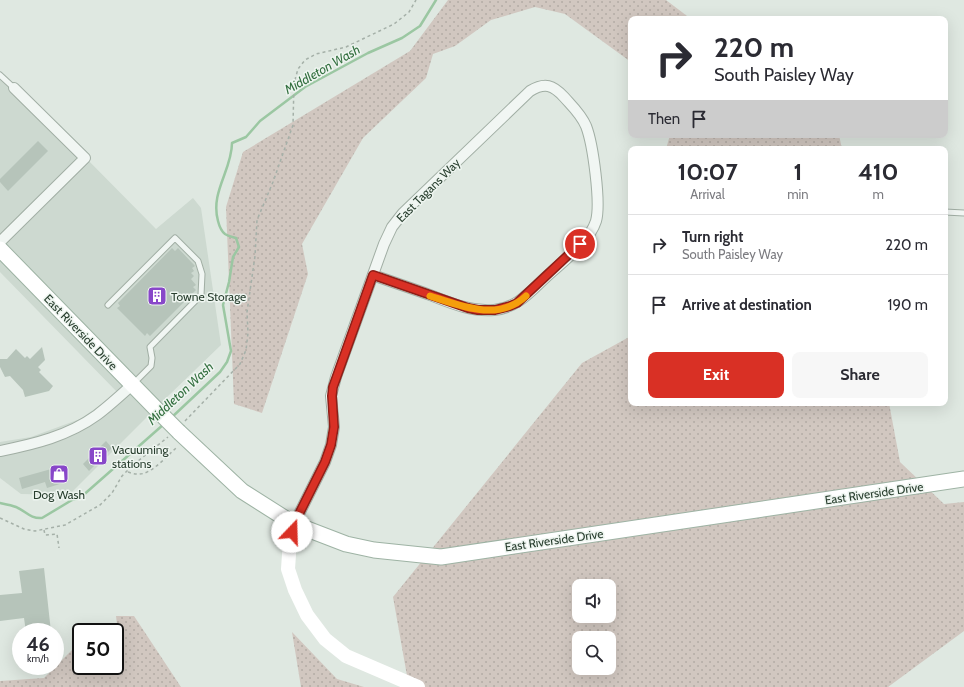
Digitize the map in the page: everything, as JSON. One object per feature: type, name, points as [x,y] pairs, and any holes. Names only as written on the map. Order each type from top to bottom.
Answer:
[{"type":"main road","name":"East Riverside Drive","points":[[0,249],[132,385],[242,491],[294,524],[346,544],[374,550],[440,557],[964,480]]},
{"type":"main road","points":[[294,524],[290,540],[288,568],[295,590],[307,615],[325,640],[346,656],[418,687]]},
{"type":"street","name":"East Tagans Way","points":[[294,524],[325,462],[331,445],[334,432],[333,387],[373,275],[388,234],[397,220],[530,91],[540,86],[552,86],[577,111],[588,132],[598,205],[595,223],[585,239],[523,299],[510,306],[495,310],[478,310],[468,308],[373,275]]},
{"type":"street","points":[[0,242],[84,158],[14,88]]},
{"type":"street","points":[[0,451],[33,444],[61,435],[97,415],[132,385]]},
{"type":"lane","points":[[1,78],[14,88]]},
{"type":"lane","points":[[948,212],[964,213]]},
{"type":"lane","points":[[108,305],[175,238],[198,261],[202,274],[201,295],[150,347],[152,358],[151,366],[132,385]]},
{"type":"path","points":[[0,518],[24,529],[35,531],[44,530],[64,525],[100,505],[112,493],[122,476],[128,472],[133,465],[178,430],[240,364],[246,350],[248,333],[247,312],[255,256],[257,220],[273,182],[293,125],[294,83],[298,69],[305,60],[316,54],[346,47],[394,24],[408,12],[416,0]]},
{"type":"path","points":[[128,472],[138,475],[146,473],[176,448]]},
{"type":"path","points":[[44,530],[45,535],[57,534],[59,548]]},
{"type":"shaded area","points":[[448,0],[666,0],[687,16],[628,16],[628,60],[565,14],[535,7],[491,20],[455,46],[433,54],[426,78],[363,138],[302,244],[308,274],[262,413],[234,404],[226,207],[243,152],[410,51]]},
{"type":"shaded area","points":[[0,71],[156,229],[193,198],[201,208],[221,345],[69,495],[21,494],[0,478],[0,442],[31,437],[80,419],[118,393],[0,272]]},
{"type":"shaded area","points":[[669,138],[840,138],[841,146],[667,146]]},
{"type":"shaded area","points":[[628,338],[628,406],[890,406],[900,462],[944,504],[964,502],[964,631],[888,687],[409,687],[393,597],[582,363]]},
{"type":"shaded area","points":[[116,616],[134,616],[181,687],[0,687],[0,681],[44,678],[47,675],[64,675],[64,658],[72,650],[72,675],[124,675],[124,623],[117,623]]},
{"type":"shaded area","points":[[292,632],[337,679],[364,687],[301,687]]},
{"type":"building","points":[[38,141],[48,151],[8,191],[0,182],[0,179]]},
{"type":"building","name":"Towne Storage","points":[[172,248],[175,251],[178,248],[195,266],[192,268],[194,271],[191,273],[194,276],[191,279],[196,285],[193,287],[196,290],[150,336],[147,333],[145,336],[117,308],[120,306],[118,303]]},
{"type":"building","points":[[42,347],[45,360],[38,367],[41,370],[39,372],[53,386],[49,391],[25,397],[23,390],[10,376],[5,377],[0,367],[0,359],[7,359],[16,349],[25,358],[27,356],[30,359]]},
{"type":"building","name":"Vacuuming stations","points":[[106,441],[112,448],[89,471],[83,464]]},
{"type":"building","points":[[62,466],[66,482],[47,488],[45,482],[22,489],[19,478]]},
{"type":"building","points":[[44,568],[50,623],[25,623],[24,618],[0,621],[0,595],[22,593],[19,571]]},
{"type":"waterway","name":"Middleton Wash","points":[[171,418],[220,372],[227,362],[231,351],[223,305],[233,257],[239,247],[236,238],[226,235],[221,230],[216,210],[219,191],[229,162],[232,143],[246,137],[260,121],[305,87],[368,53],[402,38],[420,26],[436,0]]},
{"type":"waterway","name":"Middleton Wash","points":[[0,503],[16,507],[31,516],[42,518],[72,500],[80,498],[164,424]]},
{"type":"slow traffic","points":[[430,296],[478,310],[502,309],[517,303],[526,296]]},
{"type":"place","name":"Towne Storage","points":[[157,296]]},
{"type":"place","name":"Vacuuming stations","points":[[98,456]]},
{"type":"place","name":"Dog Wash","points":[[59,474]]},
{"type":"route","points":[[292,532],[294,524],[325,462],[334,436],[332,406],[333,387],[373,275],[468,308],[478,310],[502,309],[523,299],[580,244]]}]
